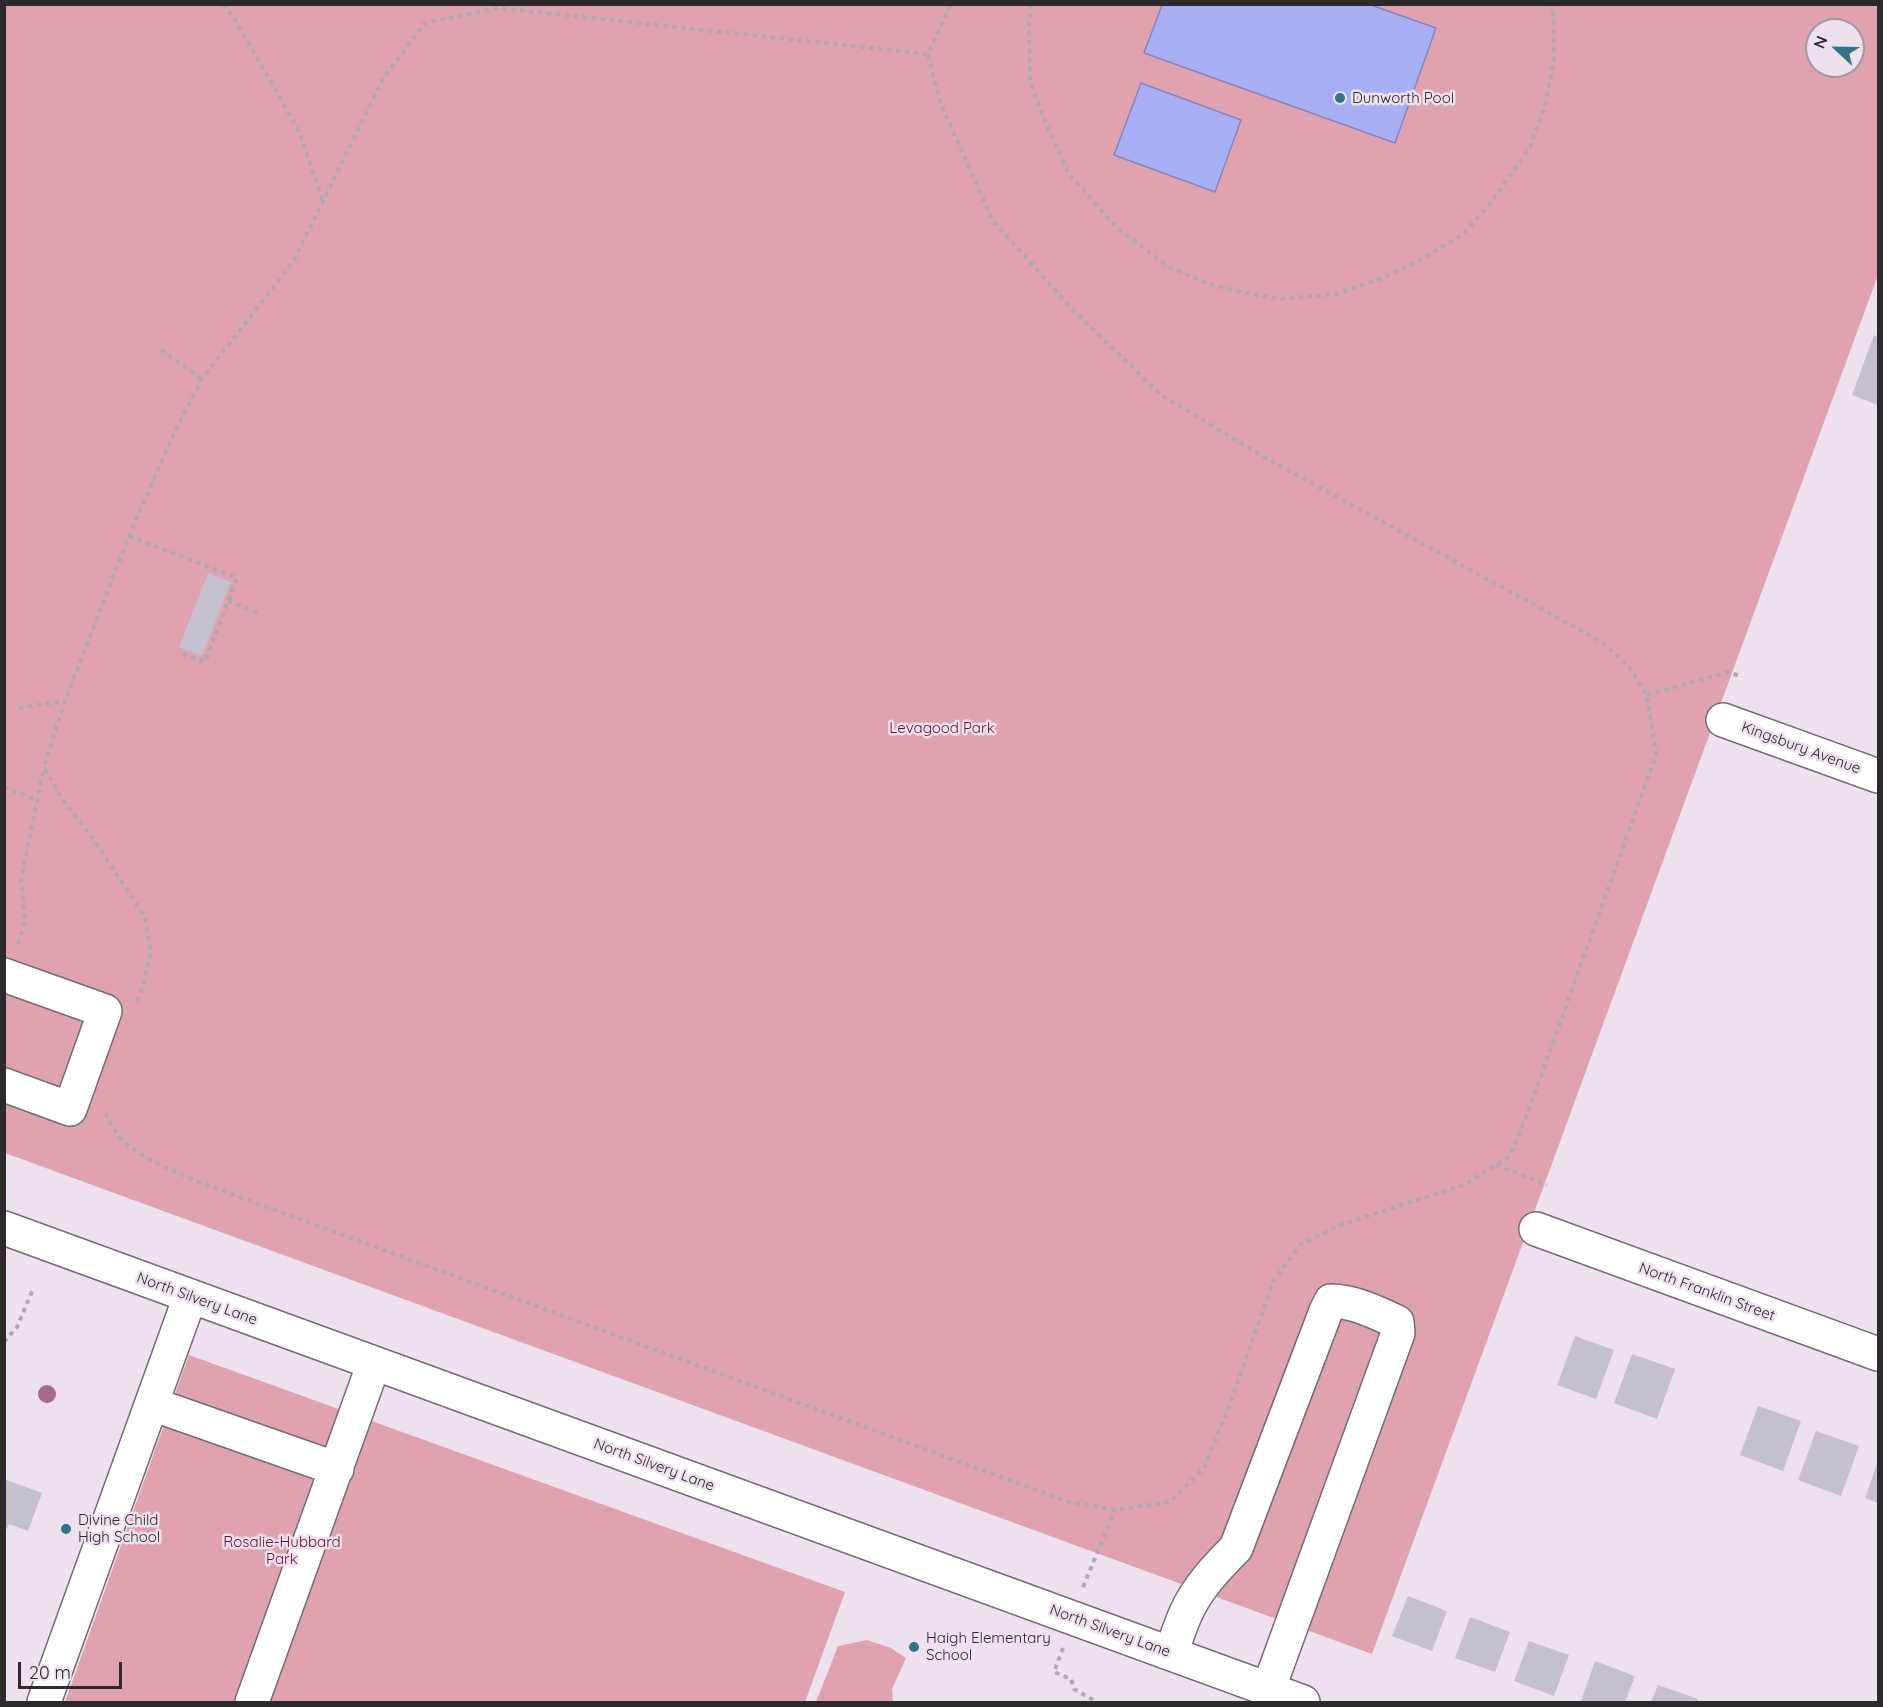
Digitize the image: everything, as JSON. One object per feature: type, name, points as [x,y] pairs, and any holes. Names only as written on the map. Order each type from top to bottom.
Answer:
[{"type":"street","name":"Kingsbury Avenue","points":[[1723,720],[1878,776]]},
{"type":"street","points":[[4,1085],[70,1109],[105,1011],[5,975]]},
{"type":"street","name":"North Silvery Lane","points":[[4,1228],[1303,1702]]},
{"type":"street","name":"North Franklin Street","points":[[1536,1229],[1878,1354]]},
{"type":"street","points":[[44,1702],[190,1297]]},
{"type":"street","points":[[1171,1653],[1186,1612],[1194,1599],[1216,1568],[1236,1548],[1331,1301],[1342,1301],[1385,1317],[1397,1322],[1398,1334],[1268,1690]]},
{"type":"street","points":[[252,1702],[374,1363]]},
{"type":"street","points":[[152,1404],[337,1469]]},
{"type":"path","points":[[223,4],[236,21],[298,129],[323,202]]},
{"type":"path","points":[[105,1109],[118,1136],[144,1157],[196,1181],[1065,1501],[1115,1510],[1170,1502],[1204,1468],[1228,1409],[1274,1280],[1300,1245],[1340,1225],[1464,1185],[1510,1156],[1528,1112],[1656,755],[1647,695],[1630,668],[1602,642],[1264,457],[1161,395],[1073,310],[993,221],[940,102],[928,54],[951,4]]},
{"type":"path","points":[[1031,4],[1030,82],[1069,174],[1116,228],[1169,267],[1206,283],[1281,299],[1336,294],[1380,279],[1420,260],[1463,234],[1490,204],[1530,147],[1545,106],[1554,59],[1553,4]]},
{"type":"path","points":[[5,975],[26,921],[21,880],[44,767],[65,701],[129,536],[176,429],[202,379],[293,262],[383,79],[425,23],[498,8],[928,54]]},
{"type":"path","points":[[160,350],[202,379]]},
{"type":"path","points":[[129,536],[237,578],[205,662],[178,652]]},
{"type":"path","points":[[228,602],[258,613]]},
{"type":"path","points":[[1647,695],[1728,672],[1740,676]]},
{"type":"path","points":[[20,708],[65,701]]},
{"type":"path","points":[[44,767],[62,799],[96,843],[145,917],[151,952],[134,1009]]},
{"type":"path","points":[[4,787],[37,800]]},
{"type":"path","points":[[1496,1164],[1547,1185]]},
{"type":"path","points":[[4,1342],[17,1327],[33,1289]]},
{"type":"path","points":[[1082,1589],[1115,1510]]},
{"type":"path","points":[[1063,1648],[1054,1672],[1071,1679],[1074,1689],[1097,1702]]},
{"type":"green space","name":"Levagood Park","points":[[4,5],[1878,5],[1878,275],[1372,1654],[5,1153]]},
{"type":"green space","name":"Rosalie-Hubbard Park","points":[[189,1355],[845,1592],[805,1702],[65,1702]]},
{"type":"green space","points":[[867,1640],[891,1648],[906,1658],[892,1689],[893,1702],[816,1702],[838,1646]]},
{"type":"water","name":"Dunworth Pool","points":[[1162,5],[1371,5],[1436,28],[1395,143],[1144,53]]},
{"type":"water","points":[[1141,83],[1241,120],[1215,192],[1114,155]]},
{"type":"building","points":[[1874,335],[1878,337],[1878,405],[1852,395]]},
{"type":"building","points":[[208,573],[231,582],[202,656],[179,647]]},
{"type":"building","points":[[1575,1336],[1614,1350],[1596,1399],[1557,1385]]},
{"type":"building","points":[[1632,1354],[1675,1369],[1657,1419],[1614,1403]]},
{"type":"building","points":[[1758,1406],[1801,1421],[1783,1471],[1740,1455]]},
{"type":"building","points":[[1816,1431],[1859,1446],[1841,1496],[1798,1480]]},
{"type":"building","points":[[1878,1461],[1878,1503],[1865,1498]]},
{"type":"building","points":[[4,1479],[42,1493],[28,1531],[9,1524],[4,1534]]},
{"type":"building","points":[[1408,1596],[1447,1611],[1432,1651],[1392,1636]]},
{"type":"building","points":[[1470,1617],[1510,1632],[1495,1672],[1455,1658]]},
{"type":"building","points":[[1529,1641],[1569,1655],[1554,1696],[1514,1681]]},
{"type":"building","points":[[1595,1661],[1635,1676],[1625,1702],[1581,1701]]},
{"type":"building","points":[[1658,1685],[1698,1699],[1696,1702],[1651,1702]]},
{"type":"place","name":"Dunworth Pool","points":[[1340,98]]},
{"type":"place","name":"Divine Child High School","points":[[66,1529]]},
{"type":"place","name":"Haigh Elementary School","points":[[914,1647]]}]
